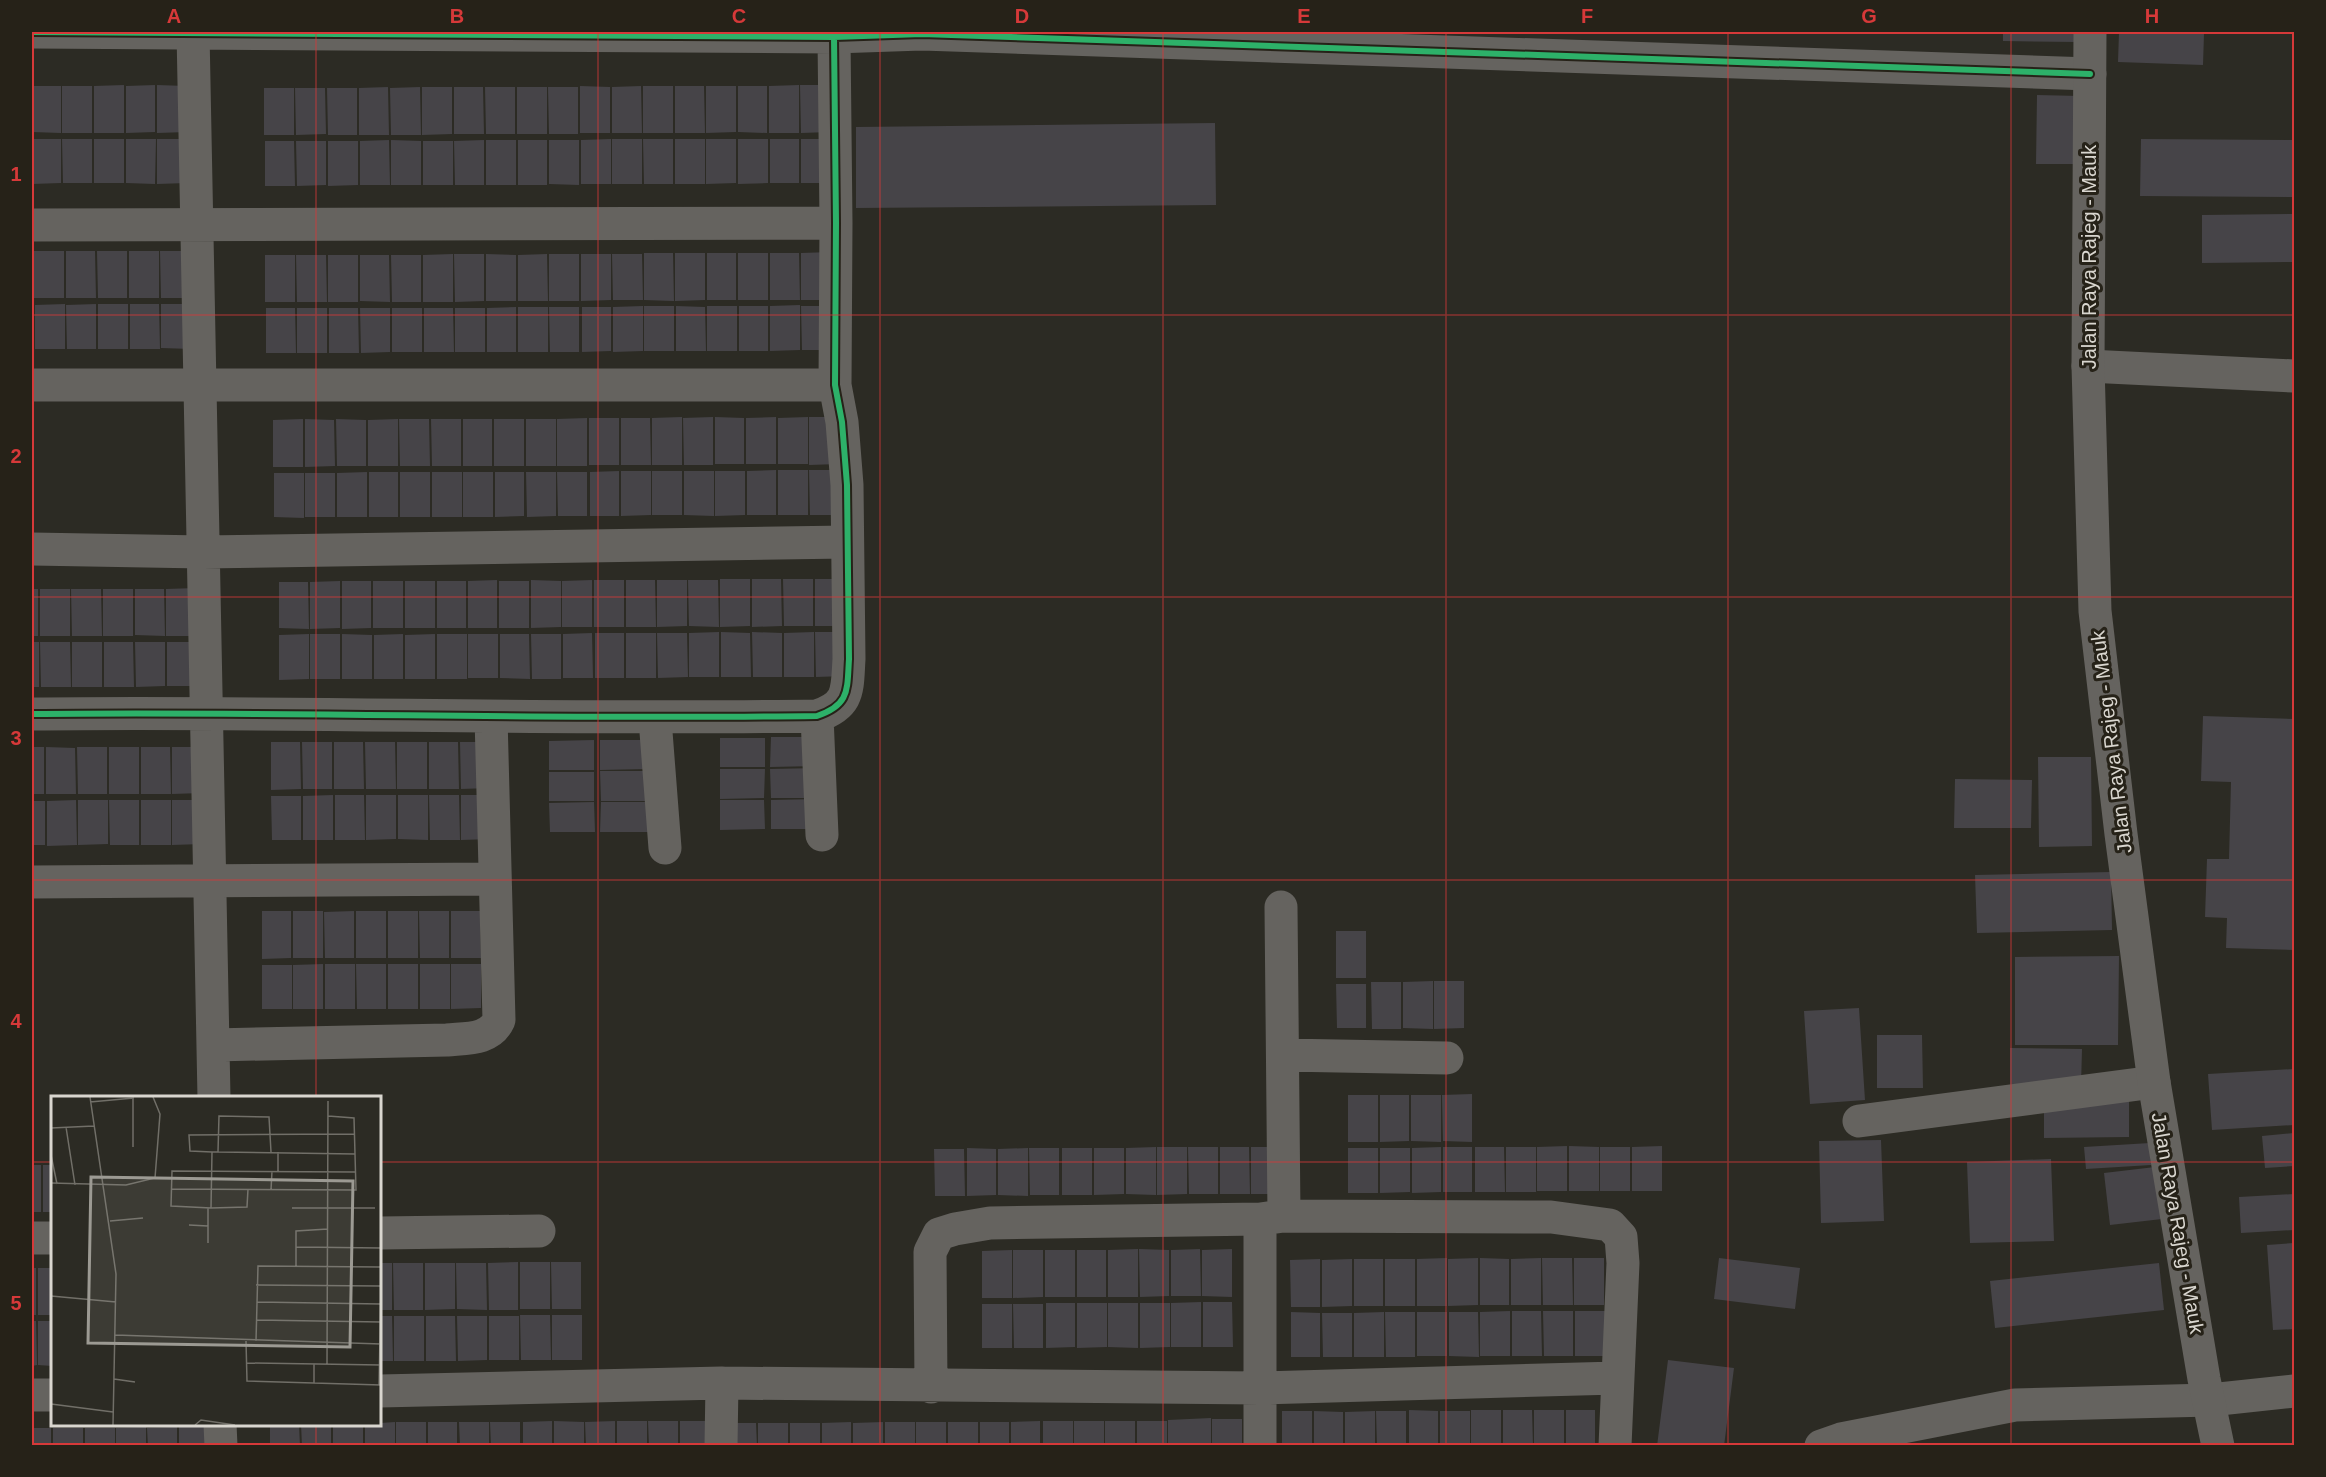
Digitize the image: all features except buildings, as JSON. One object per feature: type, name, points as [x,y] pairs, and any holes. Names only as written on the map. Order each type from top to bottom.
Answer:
[{"type":"street","points":[[32,32],[834,37],[922,33],[2090,74]]},
{"type":"street","points":[[193,32],[214,1096]]},
{"type":"street","name":"Jalan Raya Rajeg - Mauk","points":[[2090,32],[2088,366],[2095,611],[2121,834],[2154,1082],[2204,1379],[2218,1446]]},
{"type":"street","points":[[32,714],[206,712],[655,719],[817,716],[831,711],[842,702],[847,686],[849,659],[847,475],[842,422],[835,386],[834,37]]},
{"type":"street","points":[[32,225],[836,223]]},
{"type":"street","points":[[2088,366],[2295,376]]},
{"type":"street","points":[[32,386],[835,386]]},
{"type":"street","points":[[32,549],[203,552],[846,542]]},
{"type":"street","points":[[817,716],[822,835]]},
{"type":"street","points":[[213,1045],[447,1040],[485,1035],[495,1029],[499,1020],[490,717]]},
{"type":"street","points":[[655,719],[665,848]]},
{"type":"street","points":[[32,882],[494,879]]},
{"type":"street","points":[[1260,1446],[1260,1388],[1284,1055],[1281,907]]},
{"type":"street","points":[[1284,1055],[1447,1058]]},
{"type":"street","points":[[1859,1121],[2154,1082]]},
{"type":"street","points":[[931,1387],[930,1252],[939,1234],[955,1229],[990,1223],[1272,1218],[1551,1217],[1610,1225],[1621,1237],[1623,1263],[1615,1446]]},
{"type":"street","points":[[381,1233],[538,1231]]},
{"type":"street","points":[[32,1238],[51,1238]]},
{"type":"street","points":[[381,1391],[722,1383],[931,1387],[1260,1388],[1617,1378]]},
{"type":"street","points":[[721,1446],[722,1383]]},
{"type":"street","points":[[1821,1446],[1872,1433],[2014,1405],[2210,1400],[2295,1391]]},
{"type":"street","points":[[32,1395],[51,1395]]},
{"type":"street","points":[[220,1426],[220,1446]]},
{"type":"cycle path","points":[[32,32],[834,37],[922,34],[2090,74]]},
{"type":"cycle path","points":[[32,714],[719,717],[817,716],[836,707],[847,688],[849,659],[847,485],[842,422],[835,385],[834,37]]}]
